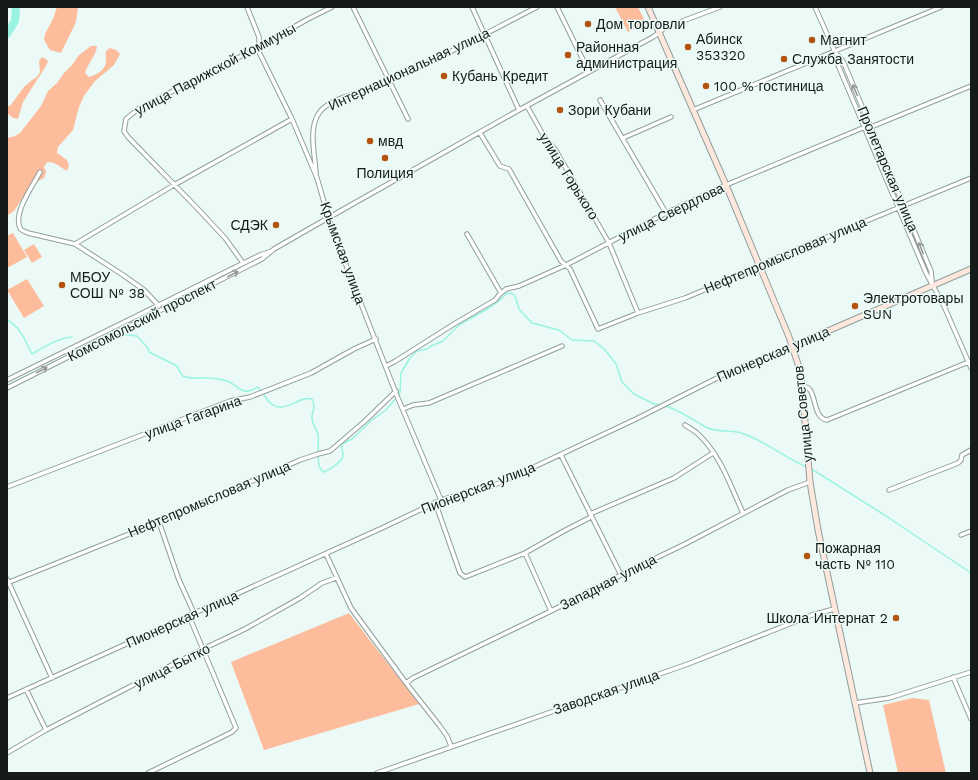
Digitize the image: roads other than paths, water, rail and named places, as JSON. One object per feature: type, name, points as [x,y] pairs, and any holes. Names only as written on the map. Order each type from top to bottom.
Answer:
[{"type":"main road","name":"улица Советов","points":[[648,7],[694,110],[758,266],[793,346],[802,385],[810,482],[818,530],[870,773]]},
{"type":"main road","name":"Пионерская улица","points":[[793,346],[971,269]]},
{"type":"street","name":"Крымская улица","points":[[247,7],[259,37],[259,52],[292,119],[317,178],[328,218],[403,409],[441,500]]},
{"type":"street","name":"улица Парижской Коммуны","points":[[174,184],[128,137],[124,131],[126,119],[138,108],[259,47],[332,7]]},
{"type":"street","points":[[353,7],[408,119]]},
{"type":"street","points":[[472,7],[519,110]]},
{"type":"street","name":"Интернациональная улица","points":[[317,178],[313,132],[315,120],[324,108],[390,80],[484,35],[537,7]]},
{"type":"street","points":[[557,7],[589,72]]},
{"type":"street","name":"Комсомольский проспект","points":[[7,388],[262,259],[274,250],[328,218],[659,33],[664,28],[720,7]]},
{"type":"street","name":"Пролетарская улица","points":[[815,7],[836,53],[838,64],[864,128],[926,273],[944,306],[970,362],[971,368]]},
{"type":"street","points":[[694,110],[836,53],[941,7]]},
{"type":"street","name":"Пролетарская улица","points":[[836,53],[843,61],[871,127],[931,271],[933,285]]},
{"type":"street","name":"улица Свердлова","points":[[386,366],[495,300],[506,289],[519,286],[566,265],[666,213],[726,185],[971,86]]},
{"type":"street","points":[[600,100],[666,213]]},
{"type":"street","name":"улица Горького","points":[[527,106],[546,140],[555,149],[609,243],[638,313]]},
{"type":"street","points":[[623,138],[670,117]]},
{"type":"street","points":[[75,244],[174,184],[292,119]]},
{"type":"street","points":[[480,133],[500,166],[508,169],[561,261],[566,265]]},
{"type":"street","points":[[40,172],[19,210],[19,227],[28,233],[75,244],[144,290],[161,310]]},
{"type":"street","name":"Нефтепромысловая улица","points":[[566,265],[570,269],[598,329],[638,313],[685,298],[752,270],[758,266],[971,178]]},
{"type":"street","points":[[174,184],[225,238],[243,263]]},
{"type":"street","points":[[467,234],[501,293]]},
{"type":"street","name":"Комсомольский проспект","points":[[7,380],[243,263],[274,250]]},
{"type":"street","name":"улица Гагарина","points":[[7,487],[230,401],[250,396],[311,373],[354,349],[376,339]]},
{"type":"street","points":[[403,409],[413,405],[429,403],[562,346]]},
{"type":"street","name":"Пионерская улица","points":[[7,698],[326,554],[435,502],[491,486],[561,455],[726,373],[793,346]]},
{"type":"street","points":[[802,385],[810,390],[820,416],[824,420],[827,420],[970,362]]},
{"type":"street","name":"Нефтепромысловая улица","points":[[7,582],[159,522],[300,460],[330,451],[365,421],[396,391]]},
{"type":"street","points":[[685,425],[698,434],[713,453],[743,513]]},
{"type":"street","points":[[889,490],[958,463],[961,460],[962,455],[971,450]]},
{"type":"street","points":[[435,502],[459,570],[462,576],[465,576],[525,554],[591,516],[674,478],[713,453]]},
{"type":"street","points":[[561,455],[621,575]]},
{"type":"street","name":"Западная улица","points":[[406,683],[413,678],[685,544],[788,490],[810,482]]},
{"type":"street","points":[[159,522],[180,580],[194,613]]},
{"type":"street","points":[[961,535],[971,531]]},
{"type":"street","points":[[326,554],[351,608],[406,683],[440,725],[451,746]]},
{"type":"street","points":[[525,554],[551,611]]},
{"type":"street","name":"улица Бытко","points":[[7,753],[46,730],[246,629],[300,598],[322,583],[336,578]]},
{"type":"street","points":[[7,582],[52,678]]},
{"type":"street","name":"Заводская улица","points":[[377,773],[688,664],[812,615],[834,609]]},
{"type":"street","points":[[148,773],[232,732],[236,728],[189,616]]},
{"type":"street","points":[[855,703],[889,698],[971,672]]},
{"type":"street","points":[[953,677],[971,720]]},
{"type":"street","points":[[26,689],[46,730]]},
{"type":"waterway","points":[[7,34],[15,21],[16,7]]},
{"type":"waterway","points":[[99,344],[120,334],[137,336],[148,348],[149,352],[177,366],[183,376],[192,378],[212,378],[227,381],[244,391],[252,390],[257,387],[273,405],[278,407],[288,406],[303,399],[312,399],[314,405],[312,419],[318,434],[318,460],[319,465],[324,472],[330,469],[343,457],[342,444],[352,439],[372,420],[386,410],[399,395],[401,373],[410,358],[417,351],[427,349],[443,341],[459,325],[489,308],[506,294],[511,293],[515,296],[519,309],[532,323],[559,330],[572,340],[594,341],[605,350],[616,364],[622,382],[634,394],[654,404],[661,405]]},
{"type":"waterway","points":[[7,320],[19,330],[32,354],[56,341],[72,337]]},
{"type":"waterway","points":[[665,406],[676,410],[708,428],[731,431],[752,437],[807,467]]},
{"type":"waterway","points":[[810,468],[883,514],[971,573]]},
{"type":"place","name":"Дом торговли","points":[[588,24]]},
{"type":"place","name":"Магнит","points":[[812,40]]},
{"type":"place","name":"Абинск 353320","points":[[688,47]]},
{"type":"place","name":"Районная администрация","points":[[568,55]]},
{"type":"place","name":"Служба Занятости","points":[[784,59]]},
{"type":"place","name":"Кубань Кредит","points":[[444,76]]},
{"type":"place","name":"100 % гостиница","points":[[706,86]]},
{"type":"place","name":"Зори Кубани","points":[[560,110]]},
{"type":"place","name":"мвд","points":[[370,141]]},
{"type":"place","name":"Полиция","points":[[385,158]]},
{"type":"place","name":"СДЭК","points":[[276,225]]},
{"type":"place","name":"МБОУ СОШ № 38","points":[[62,285]]},
{"type":"place","name":"Электротовары SUN","points":[[855,306]]},
{"type":"place","name":"Пожарная часть № 110","points":[[807,556]]},
{"type":"place","name":"Школа Интернат 2","points":[[896,618]]}]
